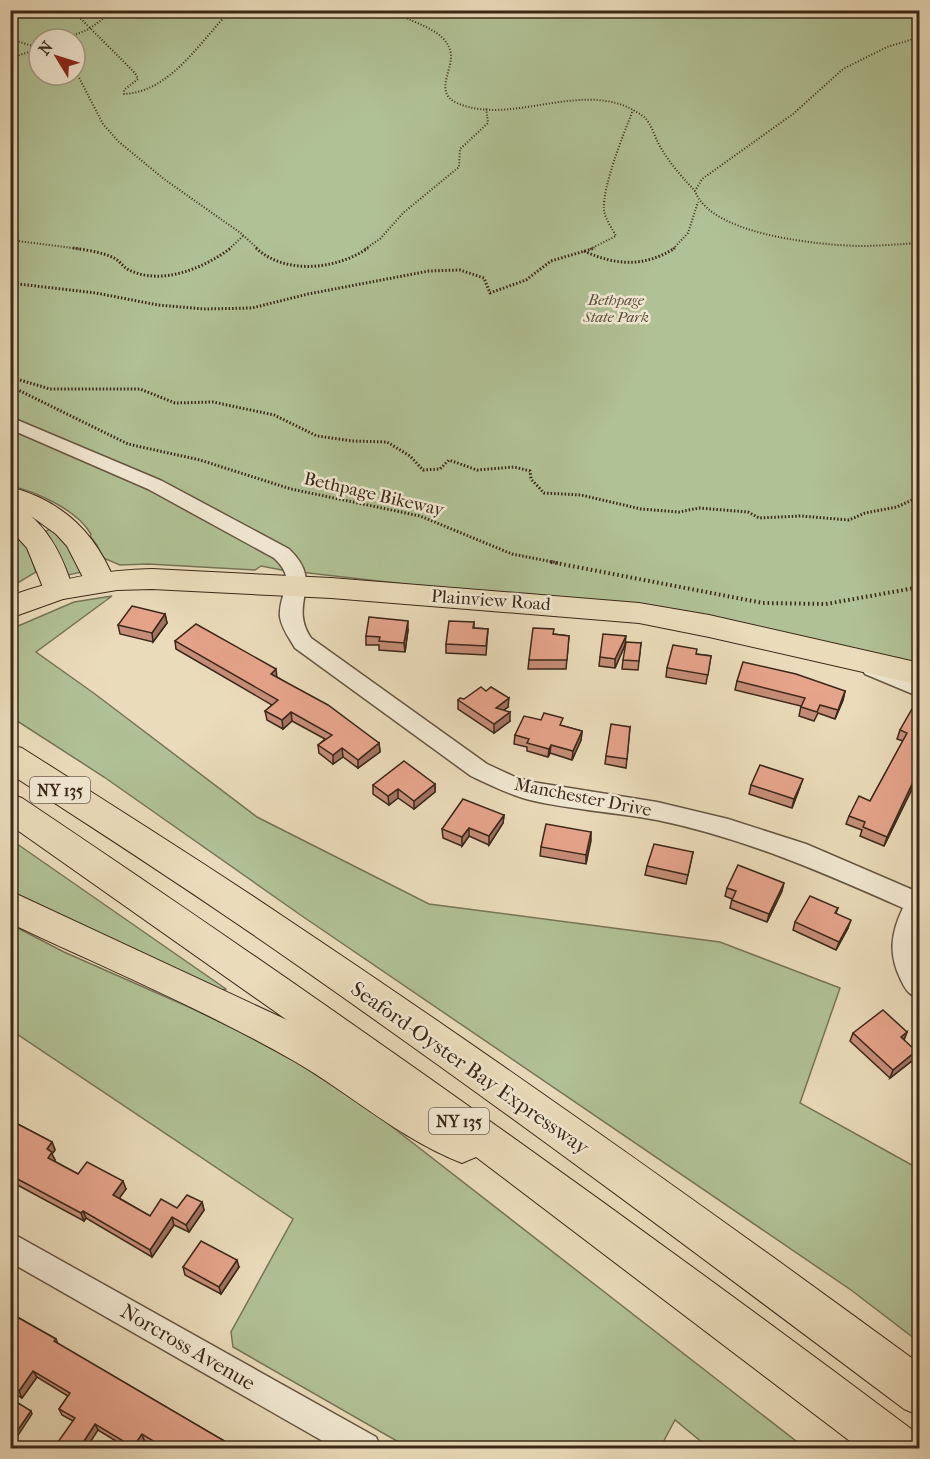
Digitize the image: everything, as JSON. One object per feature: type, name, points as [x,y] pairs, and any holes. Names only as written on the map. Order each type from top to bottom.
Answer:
[{"type":"main road","points":[[10,496],[43,510],[65,527],[91,560],[100,582]]},
{"type":"main road","points":[[10,515],[28,528],[47,556],[58,590]]},
{"type":"main road","name":"Plainview Road","points":[[10,608],[58,590],[100,582],[152,579],[298,585],[576,606],[639,613],[709,626],[920,674]]},
{"type":"main road","name":"Seaford-Oyster Bay Expressway","points":[[10,757],[271,928],[435,1042],[599,1158],[920,1393]]},
{"type":"main road","name":"NY 135","points":[[10,807],[305,1009],[765,1347],[897,1449]]},
{"type":"main road","points":[[10,906],[221,1005],[309,1050],[403,1112],[575,1207]]},
{"type":"street","points":[[10,422],[172,492],[253,537],[288,560],[297,575],[298,585]]},
{"type":"street","name":"Manchester Drive","points":[[298,585],[290,616],[303,643],[322,659],[479,770],[531,791],[657,812],[728,828],[797,851],[918,901]]},
{"type":"street","points":[[850,659],[920,688]]},
{"type":"street","points":[[918,901],[904,940],[903,957],[909,974],[920,988]]},
{"type":"street","name":"Norcross Avenue","points":[[10,1246],[365,1449]]},
{"type":"path","points":[[72,10],[135,72],[138,79],[124,90],[124,94],[132,95],[144,93],[167,77],[231,10]]},
{"type":"path","points":[[89,29],[115,10]]},
{"type":"path","points":[[391,10],[443,39],[450,47],[451,58],[445,90],[448,97],[456,102],[474,107],[486,107],[584,100],[607,102],[633,110],[650,122],[656,140],[694,192],[698,202],[720,220],[754,230],[820,243],[861,246],[920,243]]},
{"type":"path","points":[[694,192],[702,179],[793,114],[843,69],[887,47],[920,38]]},
{"type":"path","points":[[10,39],[27,44]]},
{"type":"path","points":[[10,58],[27,52]]},
{"type":"path","points":[[84,87],[103,124],[119,142],[164,179],[243,236],[266,256],[282,264],[309,267],[331,263],[360,253],[380,239],[404,213],[459,167],[460,149],[488,123],[486,107]]},
{"type":"path","points":[[10,283],[96,293],[158,305],[204,309],[252,308],[308,294],[429,271],[460,270],[484,278],[490,293],[512,286],[537,273],[548,262],[569,253],[607,244],[616,236],[603,213],[604,200],[622,137],[633,110]]},
{"type":"path","points":[[583,251],[598,259],[618,264],[637,264],[654,260],[671,250],[686,237],[698,202]]},
{"type":"path","points":[[10,240],[94,252],[115,259],[130,271],[151,276],[181,273],[211,262],[231,250],[243,236]]},
{"type":"path","points":[[10,377],[50,389],[140,389],[175,403],[213,402],[274,415],[317,436],[352,441],[387,441],[410,456],[423,470],[440,469],[449,460],[464,467],[484,471],[520,465],[530,471],[531,479],[544,493],[582,495],[641,508],[679,512],[699,507],[748,512],[759,518],[801,516],[849,520],[865,513],[897,507],[912,500],[920,501]]},
{"type":"path","name":"Bethpage Bikeway","points":[[10,386],[128,444],[200,460],[291,489],[420,516],[512,554],[763,603],[826,604],[920,587]]},
{"type":"green space","name":"Bethpage State Park","points":[[11,11],[919,11],[919,674],[677,615],[261,566],[255,570],[148,564],[120,565],[101,557],[91,534],[76,517],[44,497],[11,486]]},
{"type":"green space","points":[[56,526],[82,572],[68,575],[46,531]]},
{"type":"green space","points":[[10,529],[26,543],[36,572],[11,587]]},
{"type":"green space","points":[[112,596],[36,652],[257,817],[429,904],[720,942],[840,988],[800,1103],[919,1169],[919,1342],[851,1290],[302,916],[104,777],[11,717],[11,629],[74,602]]},
{"type":"green space","points":[[10,839],[226,989],[221,991],[11,892]]},
{"type":"green space","points":[[10,924],[64,952],[191,1008],[312,1067],[805,1448],[709,1448],[675,1420],[660,1448],[409,1448],[233,1347],[231,1332],[293,1219],[11,1030]]},
{"type":"building","points":[[132,606],[165,614],[152,633],[118,625]]},
{"type":"building","points":[[369,617],[408,621],[404,643],[379,641],[380,637],[366,636]]},
{"type":"building","points":[[449,621],[474,622],[473,628],[488,629],[486,646],[446,644]]},
{"type":"building","points":[[196,624],[276,669],[271,674],[328,705],[379,743],[358,760],[342,748],[333,755],[318,745],[332,735],[291,712],[282,720],[265,711],[278,700],[175,641]]},
{"type":"building","points":[[533,628],[554,629],[553,634],[569,636],[567,660],[529,660]]},
{"type":"building","points":[[603,634],[626,636],[615,659],[600,657]]},
{"type":"building","points":[[626,642],[641,643],[639,661],[623,660]]},
{"type":"building","points":[[673,645],[697,649],[696,654],[711,656],[708,675],[667,668]]},
{"type":"building","points":[[743,662],[796,674],[845,691],[838,710],[820,705],[817,712],[801,707],[805,698],[737,681]]},
{"type":"building","points":[[481,687],[486,691],[491,687],[509,698],[496,708],[510,712],[494,724],[458,700],[464,699]]},
{"type":"building","points":[[912,709],[920,712],[920,785],[913,782],[887,837],[863,827],[865,822],[849,816],[859,796],[870,801],[907,733],[900,730]]},
{"type":"building","points":[[544,713],[563,718],[560,725],[582,731],[573,751],[551,745],[549,749],[527,743],[529,739],[515,735],[524,716],[541,720]]},
{"type":"building","points":[[611,724],[630,727],[627,759],[606,756]]},
{"type":"building","points":[[404,761],[435,784],[414,801],[398,789],[388,796],[373,785]]},
{"type":"building","points":[[760,765],[803,779],[794,799],[751,785]]},
{"type":"building","points":[[463,799],[504,815],[489,836],[469,828],[462,837],[442,829]]},
{"type":"building","points":[[546,824],[591,832],[586,855],[541,847]]},
{"type":"building","points":[[654,844],[693,852],[688,875],[647,866]]},
{"type":"building","points":[[738,865],[784,883],[769,914],[732,900],[736,891],[727,888]]},
{"type":"building","points":[[810,896],[838,908],[835,913],[851,920],[839,942],[795,922]]},
{"type":"building","points":[[883,1010],[907,1032],[901,1037],[916,1051],[893,1070],[853,1033]]},
{"type":"building","points":[[10,1120],[52,1142],[47,1149],[52,1152],[48,1158],[78,1174],[87,1162],[123,1181],[113,1195],[150,1216],[161,1199],[177,1208],[187,1195],[202,1202],[186,1225],[172,1217],[150,1250],[83,1211],[81,1213],[10,1175]]},
{"type":"building","points":[[201,1241],[237,1260],[219,1287],[183,1267]]},
{"type":"building","points":[[10,1313],[238,1449],[166,1449],[142,1434],[133,1447],[95,1424],[79,1449],[53,1449],[75,1418],[59,1409],[70,1393],[33,1371],[19,1391],[10,1386]]},
{"type":"building","points":[[10,1398],[31,1411],[13,1437],[10,1435]]}]
